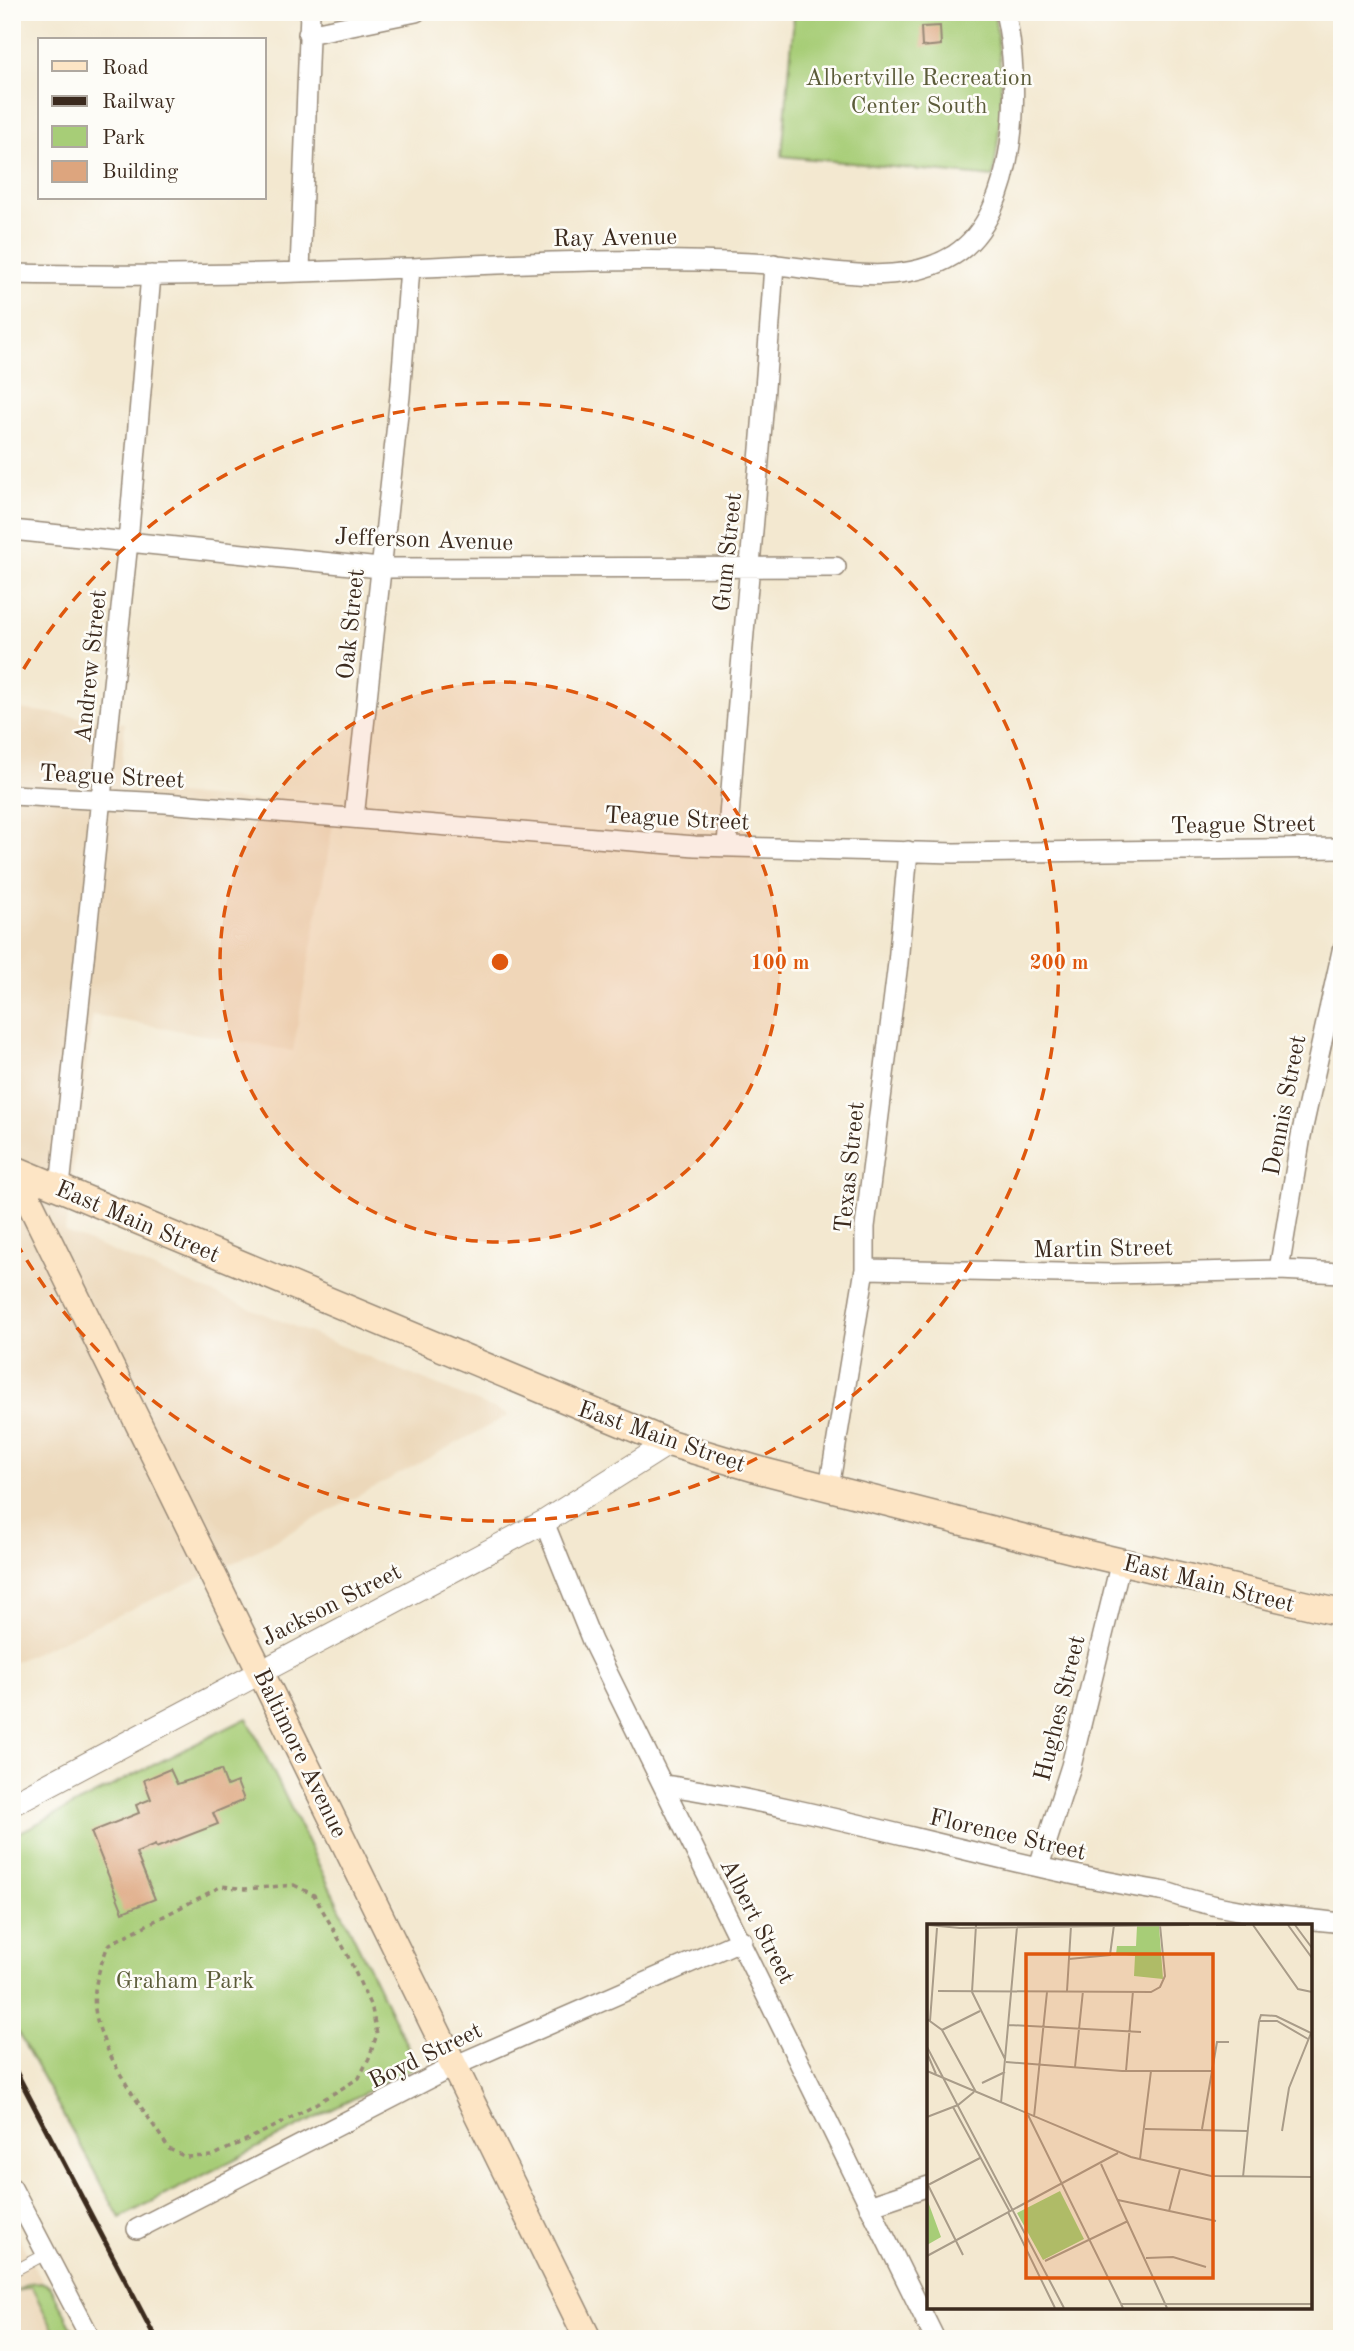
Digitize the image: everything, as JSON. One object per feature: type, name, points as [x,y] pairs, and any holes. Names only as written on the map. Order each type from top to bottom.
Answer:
[{"type":"main road","name":"East Main Street","points":[[13,1168],[669,1443],[830,1488],[1342,1614]]},
{"type":"main road","name":"Baltimore Avenue","points":[[13,1168],[588,2339]]},
{"type":"street","points":[[300,270],[310,12]]},
{"type":"street","points":[[308,34],[416,12]]},
{"type":"street","name":"Ray Avenue","points":[[12,274],[151,275],[410,268],[476,263],[697,260],[774,264],[865,275],[910,271],[953,256],[971,241],[996,204],[1007,159],[1014,68],[1005,12]]},
{"type":"street","name":"Gum Street","points":[[727,846],[764,424],[774,264]]},
{"type":"street","name":"Oak Street","points":[[354,818],[400,396],[410,268]]},
{"type":"street","name":"Andrew Street","points":[[60,1187],[128,542],[151,275]]},
{"type":"street","name":"Jefferson Avenue","points":[[12,530],[380,568],[750,565],[836,567]]},
{"type":"street","name":"Teague Street","points":[[12,795],[354,818],[695,846],[954,853],[1342,848]]},
{"type":"street","name":"Texas Street","points":[[830,1488],[865,1269],[865,1227],[898,964],[908,851]]},
{"type":"street","name":"Dennis Street","points":[[1279,1270],[1301,1136],[1342,951]]},
{"type":"street","name":"Martin Street","points":[[865,1269],[1113,1274],[1279,1270],[1342,1273]]},
{"type":"street","name":"Jackson Street","points":[[12,1804],[260,1670],[544,1522],[669,1443]]},
{"type":"street","name":"Albert Street","points":[[544,1522],[573,1599],[935,2339]]},
{"type":"street","name":"Hughes Street","points":[[1039,1866],[1071,1766],[1121,1561]]},
{"type":"street","name":"Florence Street","points":[[664,1785],[731,1795],[1039,1866],[1166,1892],[1187,1899],[1274,1915],[1342,1923]]},
{"type":"street","name":"Boyd Street","points":[[137,2230],[454,2066],[742,1940]]},
{"type":"street","points":[[869,2206],[927,2187]]},
{"type":"street","points":[[12,2188],[91,2339]]},
{"type":"lane","points":[[12,2272],[46,2254]]},
{"type":"path","points":[[294,1885],[314,1895],[345,1950],[372,2008],[377,2034],[369,2059],[359,2078],[280,2124],[212,2156],[186,2157],[169,2149],[104,2041],[94,2008],[97,1976],[108,1945],[222,1886],[245,1888],[294,1885]]},
{"type":"shaded area","points":[[12,708],[125,723],[120,789],[336,808],[293,1051],[92,1015],[65,1232],[509,1415],[233,1563],[12,1663]]},
{"type":"shaded area","points":[[12,2226],[74,2339],[12,2339]]},
{"type":"green space","name":"Albertville Recreation Center South","points":[[770,12],[994,12],[1001,94],[993,177],[782,156],[794,16]]},
{"type":"green space","name":"Graham Park","points":[[247,1718],[417,2066],[120,2218],[12,2022],[12,1836]]},
{"type":"green space","points":[[41,2282],[50,2286],[78,2339],[58,2339],[31,2286],[15,2292],[28,2283]]},
{"type":"building","points":[[940,26],[941,45],[922,47],[921,27]]},
{"type":"building","points":[[170,1769],[177,1784],[221,1770],[227,1786],[237,1782],[244,1800],[213,1813],[218,1824],[136,1853],[155,1899],[123,1912],[91,1832],[139,1813],[136,1805],[151,1799],[144,1780]]},
{"type":"railway","points":[[12,2064],[156,2339]]}]
